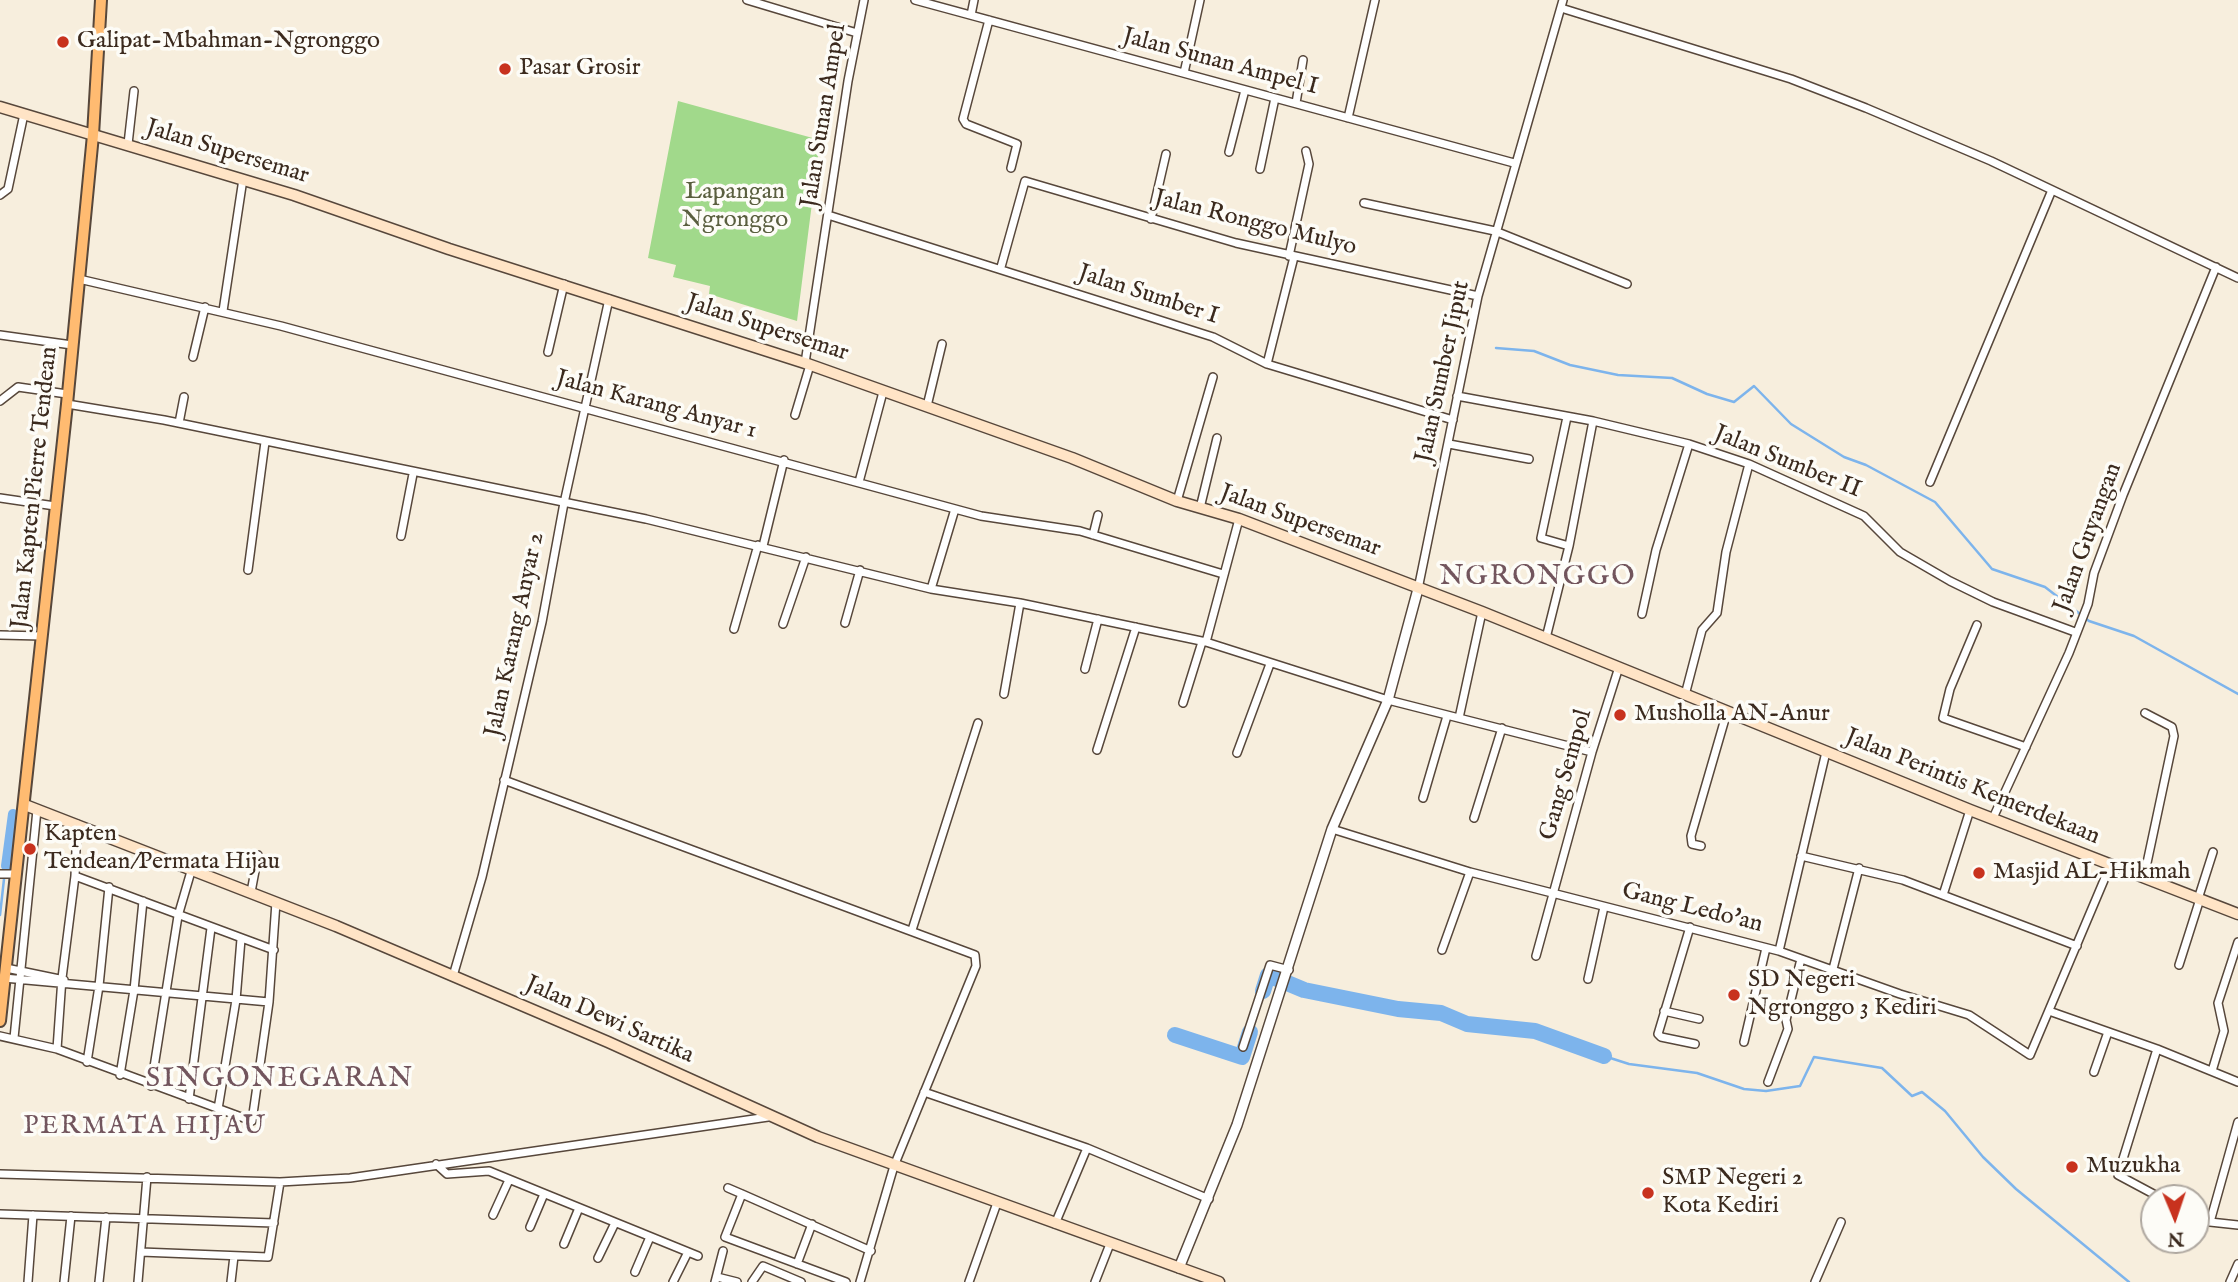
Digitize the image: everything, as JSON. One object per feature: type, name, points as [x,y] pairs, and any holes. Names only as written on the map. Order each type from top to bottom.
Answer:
[{"type":"main road","name":"Jalan Kapten Pierre Tendean","points":[[0,1021],[23,827],[79,279],[93,135],[101,0]]},
{"type":"main road","name":"Jalan Supersemar","points":[[0,107],[243,179],[449,249],[808,364],[1080,461],[1177,501],[1239,519],[1418,589]]},
{"type":"main road","name":"Jalan Perintis Kemerdekaan","points":[[1418,589],[1482,612],[2110,866],[2238,914]]},
{"type":"main road","name":"Jalan Dewi Sartika","points":[[25,805],[192,868],[453,975],[608,1042],[768,1117],[894,1166],[1219,1282]]},
{"type":"street","points":[[747,0],[857,33]]},
{"type":"street","name":"Jalan Sunan Ampel","points":[[795,415],[808,364],[828,215],[864,0]]},
{"type":"street","name":"Jalan Sunan Ampel I","points":[[915,0],[1514,163]]},
{"type":"street","points":[[971,15],[974,0]]},
{"type":"street","points":[[1184,73],[1200,0]]},
{"type":"street","points":[[1348,118],[1375,0]]},
{"type":"street","points":[[1562,4],[1822,90],[1991,161],[2238,278]]},
{"type":"street","name":"Jalan Sumber Jiput","points":[[1418,589],[1478,296],[1514,163],[1562,4]]},
{"type":"street","points":[[989,20],[963,119],[966,124],[1017,144],[1011,168]]},
{"type":"street","points":[[1296,103],[1303,60]]},
{"type":"street","points":[[1229,152],[1245,90]]},
{"type":"street","points":[[128,144],[134,91]]},
{"type":"street","points":[[1261,169],[1275,98]]},
{"type":"street","points":[[0,195],[8,189],[24,114]]},
{"type":"street","points":[[1266,364],[1292,256],[1309,164],[1306,151]]},
{"type":"street","points":[[1151,219],[1166,154]]},
{"type":"street","points":[[223,311],[243,179]]},
{"type":"street","name":"Jalan Ronggo Mulyo","points":[[1001,267],[1025,181],[1151,219],[1292,256],[1478,296]]},
{"type":"street","points":[[1930,482],[2052,190]]},
{"type":"street","points":[[1364,203],[1495,230],[1627,285]]},
{"type":"street","name":"Jalan Sumber I","points":[[828,215],[1001,267],[1213,337],[1266,364],[1453,420]]},
{"type":"street","name":"Jalan Guyangan","points":[[1993,818],[2063,666],[2085,611],[2094,573],[2123,495],[2216,267]]},
{"type":"street","name":"Jalan Karang Anyar 1","points":[[79,279],[223,311],[784,460],[955,509],[1093,535],[1223,574]]},
{"type":"street","points":[[548,352],[564,284]]},
{"type":"street","name":"Jalan Karang Anyar 2","points":[[453,975],[480,885],[542,622],[564,503],[608,299]]},
{"type":"street","points":[[193,357],[205,307]]},
{"type":"street","points":[[0,335],[72,345]]},
{"type":"street","points":[[927,407],[942,344]]},
{"type":"street","points":[[1177,501],[1213,377]]},
{"type":"street","points":[[0,401],[18,387],[413,474],[761,545],[932,589],[1020,603],[1136,627],[1204,642],[1388,700],[1592,752]]},
{"type":"street","points":[[859,482],[883,391]]},
{"type":"street","name":"Jalan Sumber II","points":[[1457,396],[1593,421],[1689,444],[1749,464],[1864,516],[1900,552],[1940,576],[1993,602],[2075,632]]},
{"type":"street","points":[[179,423],[184,397]]},
{"type":"street","points":[[1567,417],[1541,538],[1569,546]]},
{"type":"street","points":[[1546,638],[1569,546],[1593,421]]},
{"type":"street","points":[[1200,508],[1217,438]]},
{"type":"street","points":[[248,570],[265,442]]},
{"type":"street","points":[[1449,444],[1528,459]]},
{"type":"street","points":[[1642,614],[1656,550],[1689,444]]},
{"type":"street","points":[[734,629],[784,460]]},
{"type":"street","points":[[1685,695],[1702,629],[1717,612],[1726,552],[1749,464]]},
{"type":"street","points":[[401,536],[413,474]]},
{"type":"street","points":[[0,498],[55,506]]},
{"type":"street","points":[[932,589],[955,509]]},
{"type":"street","points":[[1093,535],[1098,515]]},
{"type":"street","points":[[1183,704],[1204,642],[1239,519]]},
{"type":"street","points":[[783,624],[806,557]]},
{"type":"street","points":[[845,623],[860,570]]},
{"type":"street","points":[[1179,1268],[1209,1199],[1282,993],[1332,829],[1388,700],[1418,589]]},
{"type":"street","points":[[1004,694],[1020,603]]},
{"type":"street","points":[[1459,719],[1482,612]]},
{"type":"street","points":[[1085,669],[1098,619]]},
{"type":"street","points":[[1977,625],[1950,689],[1943,718],[2026,747]]},
{"type":"street","points":[[1097,750],[1136,627]]},
{"type":"street","points":[[0,635],[42,636]]},
{"type":"street","points":[[1237,753],[1270,664]]},
{"type":"street","name":"Gang Sempol","points":[[1536,956],[1592,752],[1619,667]]},
{"type":"street","points":[[1701,846],[1692,844],[1691,836],[1727,712]]},
{"type":"street","points":[[2144,877],[2174,736],[2172,727],[2145,713]]},
{"type":"street","points":[[1423,798],[1447,716]]},
{"type":"street","points":[[912,930],[978,723]]},
{"type":"street","points":[[1474,818],[1502,728]]},
{"type":"street","points":[[1779,951],[1826,752]]},
{"type":"street","points":[[504,780],[969,951],[977,962],[894,1166],[860,1282]]},
{"type":"street","points":[[13,1038],[37,810]]},
{"type":"street","points":[[1942,895],[1970,810]]},
{"type":"street","points":[[57,1049],[75,876],[77,824]]},
{"type":"street","points":[[23,827],[35,827]]},
{"type":"street","name":"Gang Ledo'an","points":[[1332,829],[1470,872],[1779,951],[1900,994],[1969,1015],[2030,1055],[2049,1011]]},
{"type":"street","points":[[2179,965],[2213,852]]},
{"type":"street","points":[[251,892],[258,856]]},
{"type":"street","points":[[1801,856],[1859,868],[1942,895],[2077,946]]},
{"type":"street","points":[[2110,866],[2049,1011],[2157,1049],[2238,1082]]},
{"type":"street","points":[[151,1086],[178,916],[192,868]]},
{"type":"street","points":[[1833,969],[1859,868]]},
{"type":"street","points":[[1442,950],[1470,872]]},
{"type":"street","points":[[1,873],[16,874]]},
{"type":"street","points":[[75,876],[274,950]]},
{"type":"street","points":[[87,1062],[110,887]]},
{"type":"street","points":[[120,1074],[134,990],[143,901]]},
{"type":"street","points":[[0,1036],[57,1049],[247,1121],[253,1119],[269,1002],[276,902]]},
{"type":"street","points":[[1588,979],[1604,907]]},
{"type":"street","points":[[11,922],[26,923]]},
{"type":"street","points":[[1689,927],[1659,1037],[1695,1044]]},
{"type":"street","points":[[189,1099],[211,928]]},
{"type":"street","points":[[218,1109],[236,1000],[241,939]]},
{"type":"street","points":[[2212,1071],[2224,1031],[2218,1003],[2238,942]]},
{"type":"street","points":[[1744,1042],[1766,948]]},
{"type":"street","points":[[1768,1082],[1788,1029],[1786,1020],[1801,959]]},
{"type":"street","points":[[1243,1046],[1270,964],[1288,972]]},
{"type":"street","points":[[5,973],[21,969],[64,981]]},
{"type":"street","points":[[5,973],[20,979],[269,1002]]},
{"type":"street","points":[[1664,1011],[1699,1019]]},
{"type":"street","points":[[2094,1072],[2108,1032]]},
{"type":"street","points":[[2140,1187],[2118,1175],[2157,1049]]},
{"type":"street","points":[[923,1092],[1087,1148],[1209,1199]]},
{"type":"street","points":[[0,1174],[280,1182],[350,1178],[768,1117]]},
{"type":"street","points":[[2238,1122],[2210,1222],[2238,1225]]},
{"type":"street","points":[[1055,1224],[1087,1148]]},
{"type":"street","points":[[436,1164],[447,1174],[489,1171],[698,1256]]},
{"type":"street","points":[[138,1282],[147,1177]]},
{"type":"street","points":[[493,1215],[509,1180]]},
{"type":"street","points":[[141,1252],[270,1255],[280,1182]]},
{"type":"street","points":[[728,1188],[871,1251]]},
{"type":"street","points":[[530,1227],[544,1194]]},
{"type":"street","points":[[742,1194],[725,1237],[846,1282]]},
{"type":"street","points":[[969,1282],[997,1203]]},
{"type":"street","points":[[564,1244],[579,1208]]},
{"type":"street","points":[[0,1214],[274,1223]]},
{"type":"street","points":[[28,1282],[33,1215]]},
{"type":"street","points":[[64,1282],[71,1216]]},
{"type":"street","points":[[99,1282],[106,1217]]},
{"type":"street","points":[[1815,1282],[1841,1222]]},
{"type":"street","points":[[598,1258],[615,1223]]},
{"type":"street","points":[[752,1282],[763,1266],[797,1281],[799,1265],[813,1224]]},
{"type":"street","points":[[635,1272],[650,1237]]},
{"type":"street","points":[[1095,1282],[1110,1244]]},
{"type":"street","points":[[723,1251],[716,1279],[737,1282]]},
{"type":"street","points":[[673,1282],[688,1252]]},
{"type":"street","points":[[231,1282],[234,1256]]},
{"type":"street","points":[[2230,1282],[2238,1264]]},
{"type":"green space","name":"Lapangan Ngronggo","points":[[678,101],[820,140],[797,321],[709,294],[710,286],[673,277],[676,265],[648,258]]},
{"type":"waterway","points":[[1496,348],[1534,351],[1570,365],[1618,375],[1672,378],[1707,394],[1734,402],[1754,386],[1791,424],[1844,457],[1866,465],[1935,502],[1992,569],[2045,587],[2089,621],[2134,636],[2238,694]]},
{"type":"waterway","points":[[6,866],[13,814]]},
{"type":"waterway","points":[[0,915],[4,879]]},
{"type":"waterway","points":[[1263,991],[1268,975],[1304,990],[1398,1009],[1441,1013],[1467,1024],[1535,1031],[1604,1056]]},
{"type":"waterway","points":[[1175,1035],[1242,1057],[1250,1032]]},
{"type":"waterway","points":[[1604,1056],[1629,1064],[1697,1073],[1744,1089],[1766,1091],[1800,1086],[1814,1057],[1882,1068],[1912,1096],[1922,1092],[1945,1111],[1983,1157],[2016,1189],[2129,1282]]},
{"type":"place","name":"Galipat-Mbahman-Ngronggo","points":[[63,42]]},
{"type":"place","name":"Pasar Grosir","points":[[505,69]]},
{"type":"place","name":"Musholla AN-Anur","points":[[1620,715]]},
{"type":"place","name":"Kapten Tendean/Permata Hijau","points":[[30,849]]},
{"type":"place","name":"Masjid AL-Hikmah","points":[[1979,873]]},
{"type":"place","name":"SD Negeri Ngronggo 3 Kediri","points":[[1734,995]]},
{"type":"place","name":"Muzukha","points":[[2072,1167]]},
{"type":"place","name":"SMP Negeri 2 Kota Kediri","points":[[1648,1193]]},
{"type":"district","name":"NGRONGGO","points":[[1538,578]]},
{"type":"district","name":"SINGONEGARAN","points":[[280,1080]]},
{"type":"district","name":"PERMATA HIJAU","points":[[145,1128]]}]
